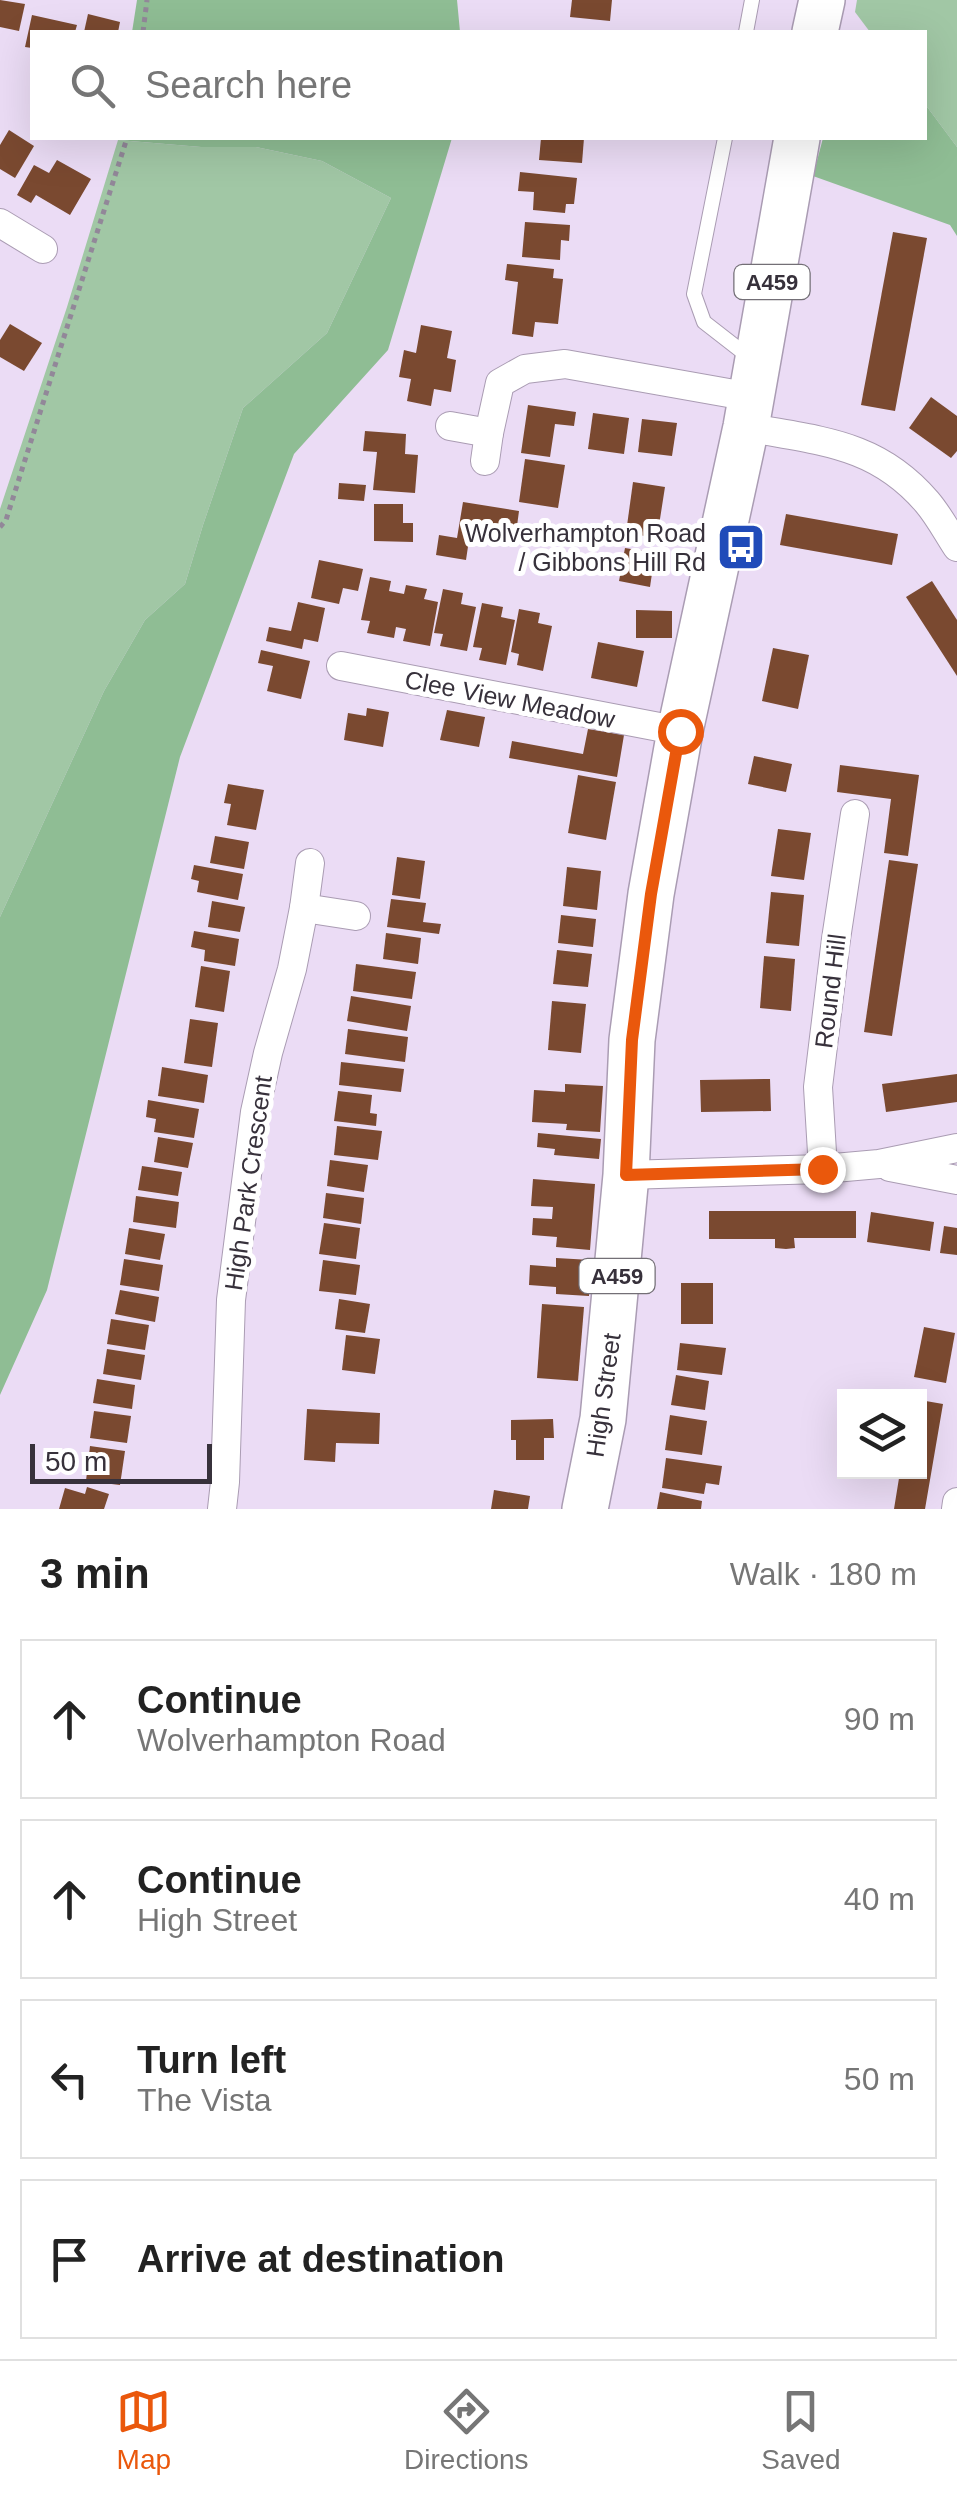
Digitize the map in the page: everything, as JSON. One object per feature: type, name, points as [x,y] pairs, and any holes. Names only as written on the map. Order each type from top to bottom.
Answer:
[{"type":"main road","points":[[815,30],[822,0]]},
{"type":"main road","name":"A459","points":[[680,731],[751,396],[797,140]]},
{"type":"main road","name":"High Street","points":[[585,1509],[603,1420],[626,1175],[632,1040],[651,894],[680,731]]},
{"type":"street","points":[[1,225],[43,250]]},
{"type":"street","points":[[450,426],[487,447],[500,383],[525,368],[564,364],[751,396],[866,454],[910,484],[929,504],[957,547]]},
{"type":"street","name":"Clee View Meadow","points":[[341,666],[680,731]]},
{"type":"street","name":"Round Hill","points":[[822,1169],[818,1087],[856,814]]},
{"type":"street","name":"High Park Crescent","points":[[222,1509],[231,1300],[255,1112],[292,969],[310,863]]},
{"type":"street","points":[[304,908],[356,916]]},
{"type":"street","points":[[626,1175],[822,1169],[879,1164],[957,1148]]},
{"type":"street","points":[[879,1164],[957,1180]]},
{"type":"lane","points":[[746,30],[752,0]]},
{"type":"lane","points":[[725,140],[694,294],[704,322],[751,396]]},
{"type":"path","points":[[143,30],[148,0]]},
{"type":"path","points":[[0,527],[6,520],[125,140]]},
{"type":"green space","points":[[137,0],[457,0],[460,30],[132,30]]},
{"type":"green space","points":[[857,0],[957,0],[957,147],[927,107],[927,30],[868,30],[855,12]]},
{"type":"green space","points":[[927,107],[957,147],[957,236],[950,225],[813,176],[822,140],[927,140]]},
{"type":"green space","points":[[118,140],[256,147],[322,161],[391,198],[327,333],[243,408],[185,584],[145,620],[104,691],[0,917],[0,509]]},
{"type":"green space","points":[[118,140],[451,140],[388,350],[294,454],[180,757],[47,1290],[0,1395],[0,917],[104,691],[145,620],[185,584],[243,408],[327,333],[391,198],[322,161],[256,147]]},
{"type":"building","points":[[0,0],[25,4],[19,31],[0,27]]},
{"type":"building","points":[[572,0],[612,0],[610,21],[570,17]]},
{"type":"building","points":[[88,14],[120,22],[118,30],[84,30]]},
{"type":"building","points":[[32,15],[77,25],[76,30],[30,30],[30,48],[25,47]]},
{"type":"building","points":[[9,130],[34,146],[15,178],[0,169],[0,145]]},
{"type":"building","points":[[541,140],[584,140],[582,163],[539,160]]},
{"type":"building","points":[[57,160],[91,179],[70,215],[36,195],[31,203],[17,195],[34,165],[49,173]]},
{"type":"building","points":[[520,172],[577,178],[574,204],[566,204],[565,213],[533,210],[534,192],[518,191]]},
{"type":"building","points":[[525,222],[570,225],[569,241],[561,240],[560,260],[522,257]]},
{"type":"building","points":[[893,232],[927,238],[895,411],[861,405]]},
{"type":"building","points":[[507,264],[554,269],[553,278],[563,279],[558,324],[535,322],[533,337],[512,334],[518,282],[505,280]]},
{"type":"building","points":[[10,324],[42,343],[24,371],[0,357],[0,340]]},
{"type":"building","points":[[421,325],[452,331],[447,358],[456,360],[451,392],[434,389],[431,406],[407,401],[411,379],[399,377],[404,350],[416,353]]},
{"type":"building","points":[[931,397],[957,416],[957,451],[951,458],[909,428]]},
{"type":"building","points":[[528,405],[576,412],[574,426],[555,424],[550,457],[521,453]]},
{"type":"building","points":[[593,413],[629,418],[624,454],[588,449]]},
{"type":"building","points":[[642,419],[677,423],[672,456],[638,452]]},
{"type":"building","points":[[365,431],[406,434],[405,454],[418,455],[415,493],[373,490],[377,452],[363,451]]},
{"type":"building","points":[[525,459],[565,465],[558,508],[519,502]]},
{"type":"building","points":[[633,482],[665,487],[657,538],[626,533]]},
{"type":"building","points":[[339,483],[366,485],[364,501],[338,499]]},
{"type":"building","points":[[463,502],[519,511],[515,541],[470,533],[466,560],[436,555],[439,535],[457,538]]},
{"type":"building","points":[[374,504],[403,504],[403,523],[413,523],[413,542],[374,541]]},
{"type":"building","points":[[786,514],[898,534],[892,565],[780,545]]},
{"type":"building","points":[[625,548],[655,553],[650,587],[619,581]]},
{"type":"building","points":[[319,560],[363,569],[358,591],[343,588],[339,604],[311,598]]},
{"type":"building","points":[[370,577],[391,581],[389,591],[404,594],[406,585],[427,589],[424,599],[438,602],[430,646],[403,641],[406,629],[396,627],[394,638],[367,633],[370,621],[361,620]]},
{"type":"building","points":[[932,581],[957,620],[957,676],[906,597]]},
{"type":"building","points":[[443,589],[463,593],[461,604],[476,607],[467,651],[440,646],[443,634],[434,633]]},
{"type":"building","points":[[298,602],[325,608],[318,642],[304,639],[302,649],[266,641],[269,627],[291,631]]},
{"type":"building","points":[[482,603],[503,607],[501,617],[515,620],[506,665],[479,660],[482,648],[473,647]]},
{"type":"building","points":[[519,609],[540,613],[538,623],[552,626],[543,671],[517,665],[519,654],[511,652]]},
{"type":"building","points":[[636,610],[672,611],[672,638],[636,638]]},
{"type":"building","points":[[598,642],[644,651],[637,687],[591,678]]},
{"type":"building","points":[[773,648],[809,655],[798,709],[762,701]]},
{"type":"building","points":[[261,650],[310,661],[301,699],[267,691],[273,666],[258,663]]},
{"type":"building","points":[[367,708],[389,712],[383,747],[344,740],[348,713],[366,716]]},
{"type":"building","points":[[447,710],[485,717],[479,747],[440,740]]},
{"type":"building","points":[[588,729],[624,735],[617,777],[509,758],[512,741],[583,754]]},
{"type":"building","points":[[754,756],[792,764],[786,792],[748,784]]},
{"type":"building","points":[[840,765],[919,775],[908,856],[884,853],[891,799],[837,792]]},
{"type":"building","points":[[578,775],[616,782],[606,840],[568,833]]},
{"type":"building","points":[[228,784],[264,790],[256,830],[227,825],[231,804],[224,803]]},
{"type":"building","points":[[778,829],[811,833],[804,880],[771,876]]},
{"type":"building","points":[[215,836],[249,842],[244,869],[210,863]]},
{"type":"building","points":[[397,857],[425,861],[420,899],[392,895]]},
{"type":"building","points":[[889,860],[918,864],[892,1036],[864,1032]]},
{"type":"building","points":[[194,865],[243,874],[238,900],[197,892],[199,881],[191,879]]},
{"type":"building","points":[[567,867],[601,871],[597,910],[563,906]]},
{"type":"building","points":[[771,892],[804,895],[799,946],[766,943]]},
{"type":"building","points":[[391,899],[426,903],[423,922],[441,924],[439,934],[387,927]]},
{"type":"building","points":[[212,901],[245,907],[240,932],[208,927]]},
{"type":"building","points":[[561,915],[596,919],[593,947],[558,943]]},
{"type":"building","points":[[194,931],[239,939],[235,966],[204,961],[205,950],[191,947]]},
{"type":"building","points":[[386,933],[421,938],[418,964],[383,959]]},
{"type":"building","points":[[557,950],[592,954],[588,987],[553,984]]},
{"type":"building","points":[[764,956],[795,959],[791,1011],[760,1008]]},
{"type":"building","points":[[356,964],[416,972],[412,999],[353,991]]},
{"type":"building","points":[[201,966],[230,971],[224,1012],[195,1007]]},
{"type":"building","points":[[351,996],[411,1006],[407,1031],[347,1021]]},
{"type":"building","points":[[552,1001],[586,1004],[581,1053],[548,1050]]},
{"type":"building","points":[[190,1019],[218,1023],[212,1067],[184,1063]]},
{"type":"building","points":[[348,1029],[408,1037],[405,1062],[345,1054]]},
{"type":"building","points":[[341,1062],[404,1069],[401,1092],[339,1085]]},
{"type":"building","points":[[162,1067],[208,1075],[204,1103],[158,1096]]},
{"type":"building","points":[[957,1074],[957,1102],[886,1112],[882,1084]]},
{"type":"building","points":[[770,1079],[771,1111],[701,1112],[700,1080]]},
{"type":"building","points":[[565,1084],[603,1086],[600,1132],[566,1130],[567,1124],[532,1122],[534,1090],[565,1092]]},
{"type":"building","points":[[338,1091],[372,1095],[370,1113],[377,1114],[376,1126],[334,1121]]},
{"type":"building","points":[[148,1100],[199,1109],[194,1138],[154,1132],[156,1119],[146,1117]]},
{"type":"building","points":[[337,1126],[382,1131],[378,1160],[334,1155]]},
{"type":"building","points":[[538,1133],[601,1139],[599,1159],[554,1155],[555,1149],[537,1147]]},
{"type":"building","points":[[158,1137],[193,1143],[188,1168],[154,1162]]},
{"type":"building","points":[[330,1160],[368,1165],[364,1192],[327,1186]]},
{"type":"building","points":[[142,1166],[182,1172],[178,1196],[138,1190]]},
{"type":"building","points":[[533,1179],[595,1184],[590,1250],[556,1247],[557,1237],[532,1235],[533,1218],[552,1219],[553,1207],[531,1206]]},
{"type":"building","points":[[326,1193],[364,1198],[361,1224],[323,1218]]},
{"type":"building","points":[[136,1196],[179,1202],[176,1228],[133,1222]]},
{"type":"building","points":[[709,1211],[856,1211],[856,1238],[794,1238],[795,1248],[786,1249],[775,1248],[775,1239],[709,1239]]},
{"type":"building","points":[[871,1212],[934,1222],[930,1251],[867,1242]]},
{"type":"building","points":[[324,1223],[360,1228],[356,1259],[319,1254]]},
{"type":"building","points":[[944,1226],[957,1228],[957,1255],[940,1253]]},
{"type":"building","points":[[129,1228],[165,1234],[160,1260],[125,1254]]},
{"type":"building","points":[[556,1258],[591,1260],[589,1296],[556,1294],[556,1287],[529,1285],[530,1265],[556,1267]]},
{"type":"building","points":[[124,1259],[163,1265],[159,1291],[120,1285]]},
{"type":"building","points":[[323,1260],[360,1265],[356,1295],[319,1291]]},
{"type":"building","points":[[681,1283],[713,1283],[713,1324],[681,1324]]},
{"type":"building","points":[[120,1290],[159,1297],[155,1322],[115,1314]]},
{"type":"building","points":[[339,1299],[370,1304],[365,1333],[335,1329]]},
{"type":"building","points":[[542,1304],[584,1307],[578,1381],[537,1378]]},
{"type":"building","points":[[111,1319],[149,1325],[145,1350],[107,1344]]},
{"type":"building","points":[[924,1327],[955,1333],[946,1383],[914,1377]]},
{"type":"building","points":[[346,1335],[380,1339],[375,1374],[342,1370]]},
{"type":"building","points":[[680,1343],[726,1348],[722,1375],[677,1370]]},
{"type":"building","points":[[107,1349],[145,1355],[141,1380],[103,1374]]},
{"type":"building","points":[[676,1375],[709,1381],[705,1410],[671,1405]]},
{"type":"building","points":[[97,1379],[135,1385],[132,1409],[93,1403]]},
{"type":"building","points":[[927,1401],[943,1404],[925,1509],[894,1509],[899,1479],[927,1479]]},
{"type":"building","points":[[307,1409],[380,1413],[379,1444],[336,1443],[335,1462],[304,1460]]},
{"type":"building","points":[[94,1411],[131,1416],[127,1443],[90,1438]]},
{"type":"building","points":[[670,1415],[707,1421],[702,1455],[665,1450]]},
{"type":"building","points":[[553,1419],[554,1438],[544,1438],[544,1460],[516,1460],[511,1420]]},
{"type":"building","points":[[90,1446],[125,1451],[120,1485],[86,1481]]},
{"type":"building","points":[[666,1458],[722,1466],[719,1485],[706,1483],[704,1494],[662,1488]]},
{"type":"building","points":[[87,1487],[109,1494],[104,1509],[59,1509],[65,1488],[85,1494]]},
{"type":"building","points":[[494,1490],[530,1496],[528,1509],[491,1509]]},
{"type":"building","points":[[660,1492],[702,1501],[701,1509],[657,1509]]},
{"type":"place","name":"Wolverhampton Road / Gibbons Hill Rd","points":[[741,547]]},
{"type":"route","points":[[680,731],[651,894],[632,1040],[626,1175],[822,1169]]}]
